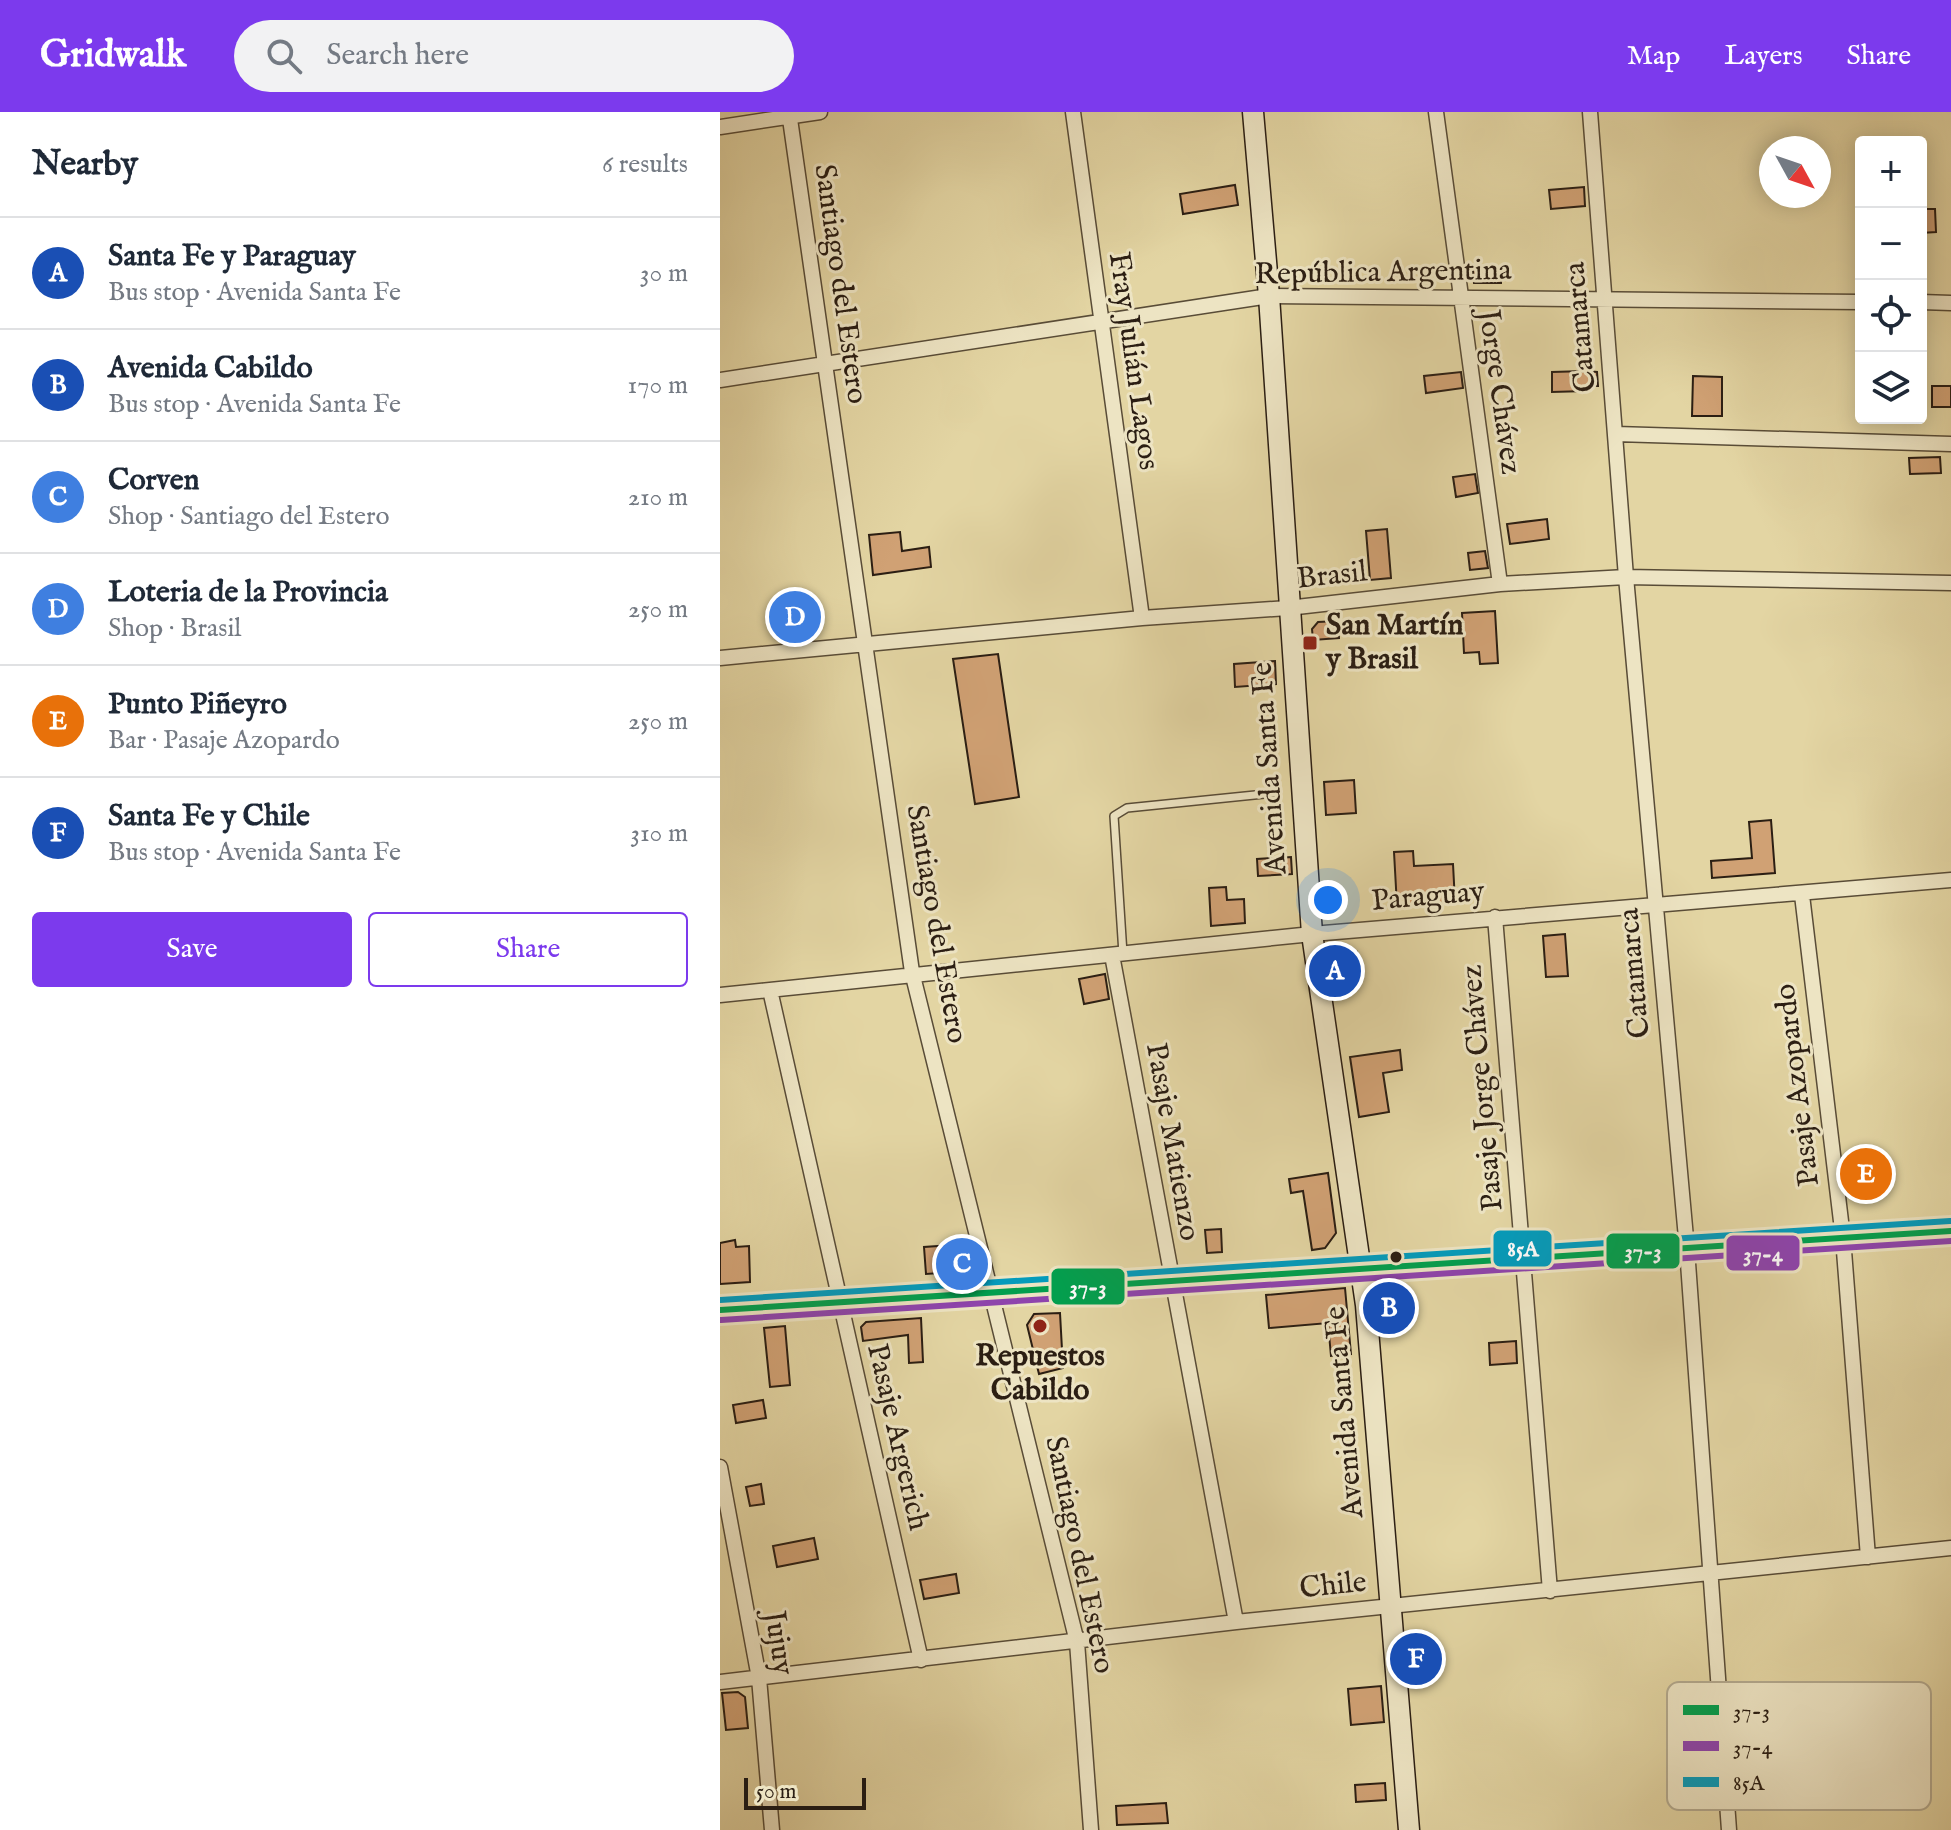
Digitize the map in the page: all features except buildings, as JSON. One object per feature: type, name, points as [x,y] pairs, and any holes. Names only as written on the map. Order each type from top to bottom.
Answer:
[{"type":"street","points":[[720,127],[789,114],[820,112]]},
{"type":"street","name":"Fray Julián Lagos","points":[[1073,112],[1142,618]]},
{"type":"street","name":"Avenida Santa Fe","points":[[1253,112],[1269,296],[1312,934],[1361,1270],[1393,1606],[1409,1830]]},
{"type":"street","name":"Jorge Chávez","points":[[1436,112],[1500,584]]},
{"type":"street","name":"Catamarca","points":[[1590,112],[1626,577],[1687,1249],[1717,1682]]},
{"type":"street","name":"Santiago del Estero","points":[[789,114],[912,972],[1077,1642],[1091,1830]]},
{"type":"street","name":"República Argentina","points":[[720,380],[1269,296],[1855,302]]},
{"type":"street","points":[[1927,302],[1951,303]]},
{"type":"street","points":[[1616,434],[1951,444]]},
{"type":"street","name":"Brasil","points":[[720,658],[1142,618],[1288,608],[1500,584],[1626,577],[1951,583]]},
{"type":"street","name":"Paraguay","points":[[720,995],[912,972],[1312,934],[1951,880]]},
{"type":"street","name":"Pasaje Azopardo","points":[[1802,895],[1843,1238],[1868,1557]]},
{"type":"street","name":"Pasaje Jorge Chávez","points":[[1495,917],[1550,1591]]},
{"type":"street","name":"Pasaje Matienzo","points":[[1118,954],[1171,1283],[1236,1622]]},
{"type":"street","name":"Pasaje Argerich","points":[[770,990],[921,1660]]},
{"type":"street","points":[[720,1310],[994,1295],[1951,1231]]},
{"type":"street","name":"Jujuy","points":[[720,1467],[759,1678],[772,1830]]},
{"type":"street","name":"Chile","points":[[720,1682],[1236,1622],[1951,1548]]},
{"type":"street","name":"Catamarca","points":[[1727,1810],[1729,1830]]},
{"type":"lane","points":[[1118,954],[1114,816],[1127,808],[1275,793]]},
{"type":"transit line","name":"85A","points":[[720,1300],[1950,1221]]},
{"type":"transit line","name":"37-3","points":[[720,1310],[1951,1231]]},
{"type":"transit line","name":"37-4","points":[[721,1320],[1951,1241]]},
{"type":"place","name":"Loteria de la Provincia","points":[[795,617]]},
{"type":"place","name":"San Martín y Brasil","points":[[1310,643]]},
{"type":"place","name":"Santa Fe y Paraguay","points":[[1335,971]]},
{"type":"place","name":"Punto Piñeyro","points":[[1866,1174]]},
{"type":"place","name":"Corven","points":[[962,1264]]},
{"type":"place","name":"Avenida Cabildo","points":[[1389,1308]]},
{"type":"place","name":"Repuestos Cabildo","points":[[1040,1326]]},
{"type":"place","name":"Santa Fe y Chile","points":[[1416,1659]]}]
